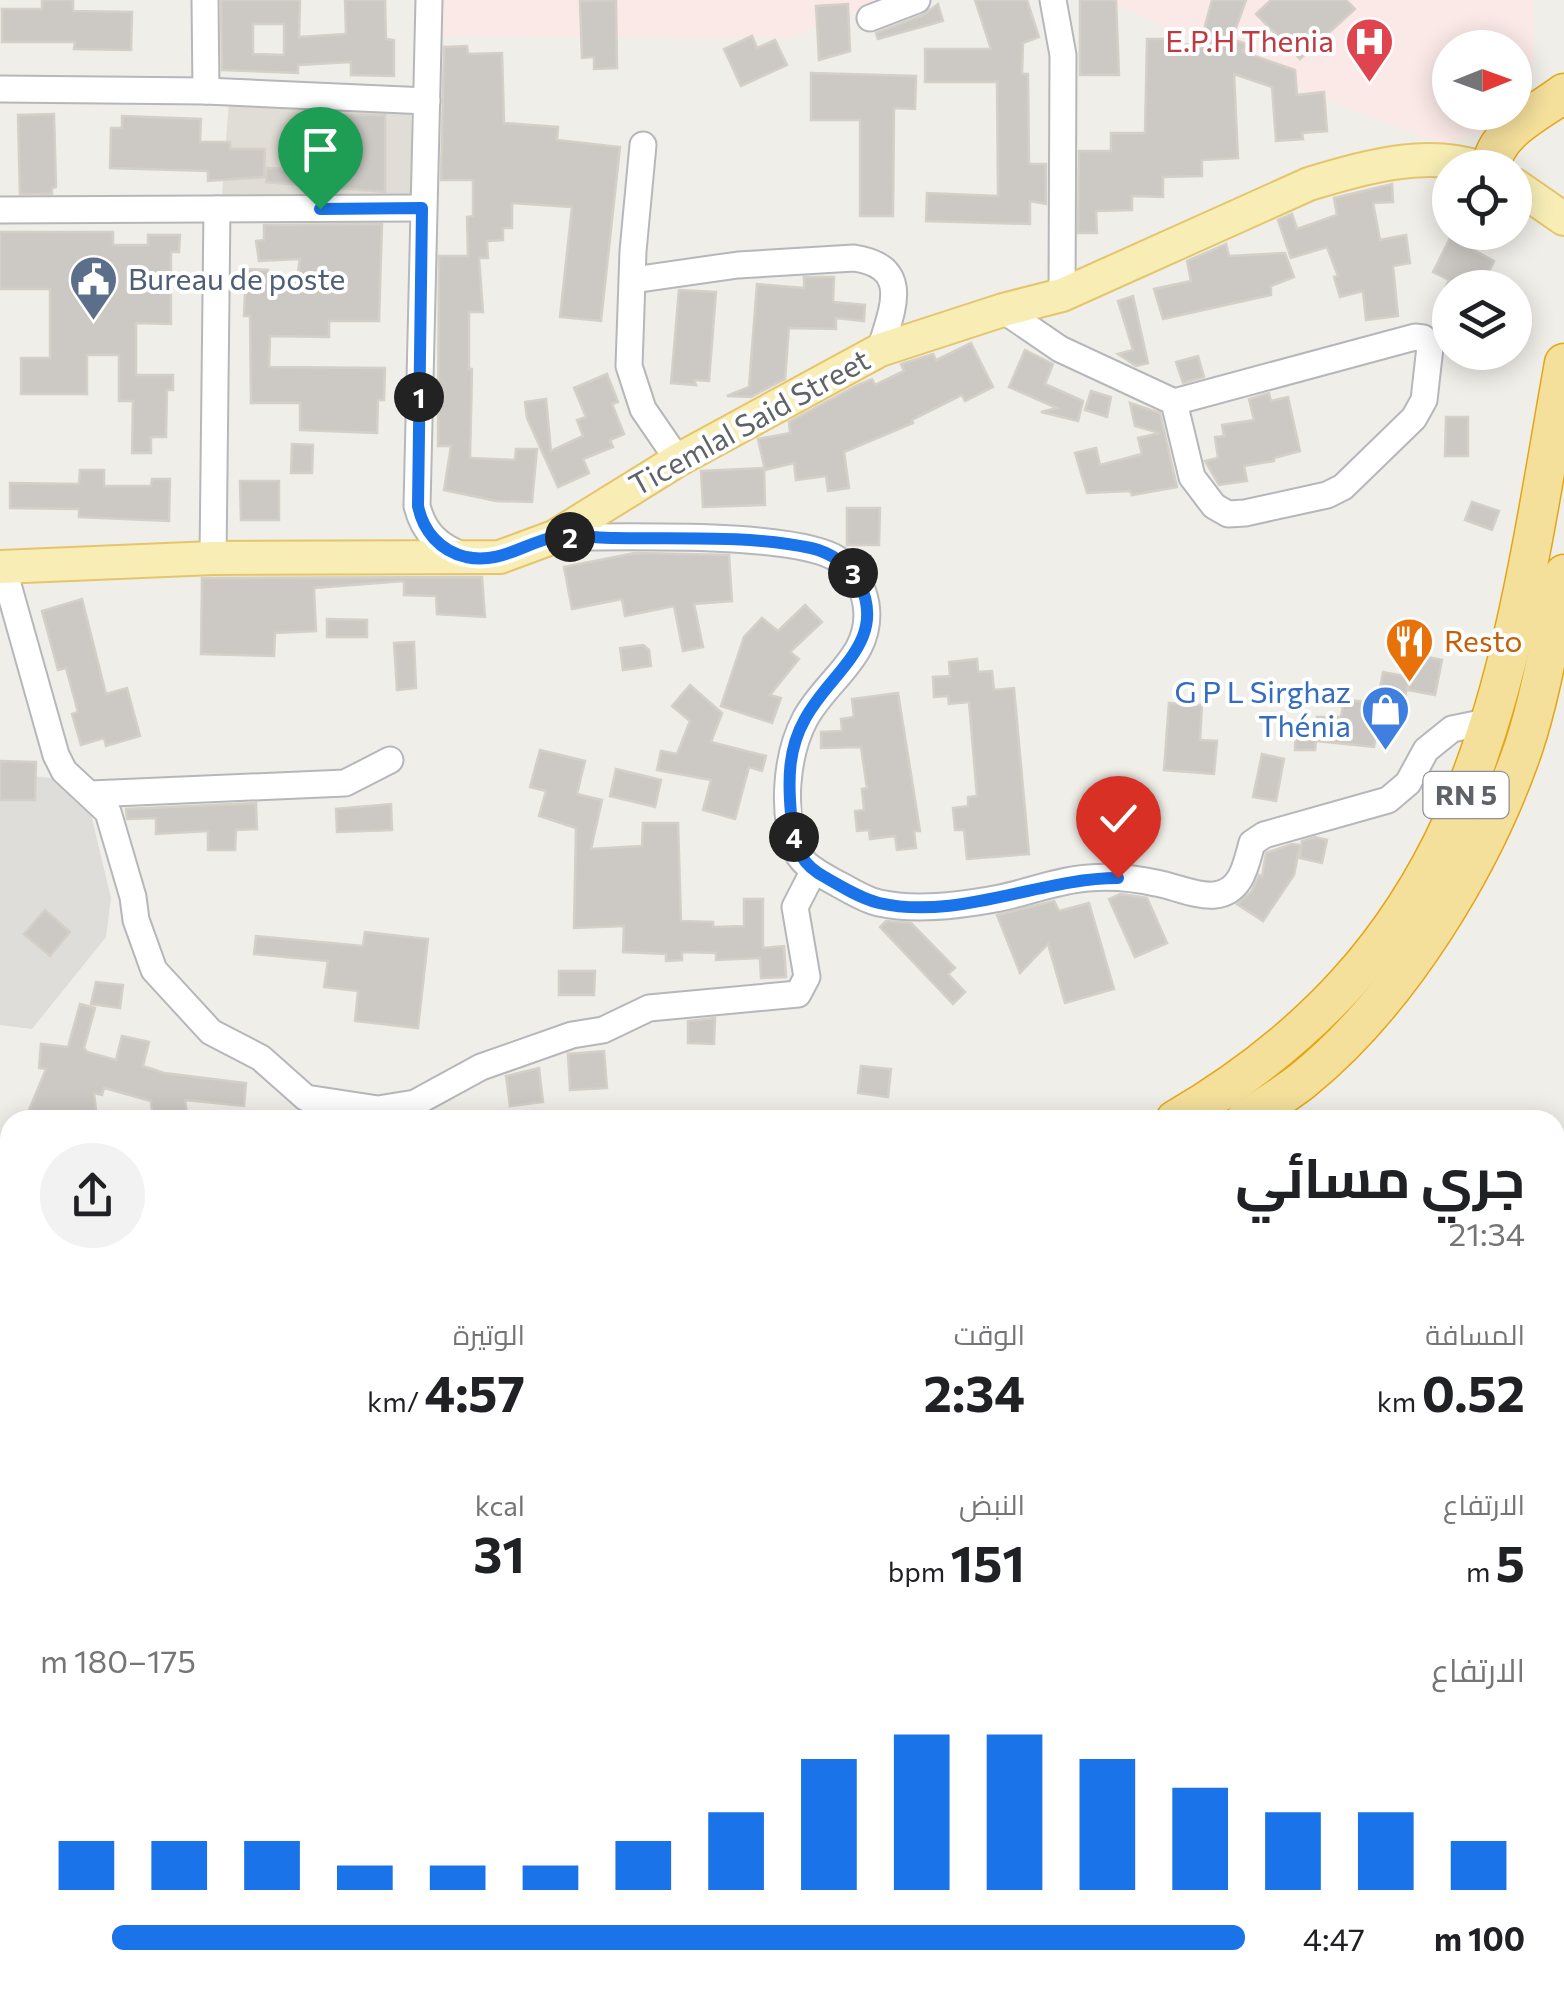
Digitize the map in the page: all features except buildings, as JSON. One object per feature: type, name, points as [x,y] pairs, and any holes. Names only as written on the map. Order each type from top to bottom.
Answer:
[{"type":"highway","points":[[1494,150],[1502,139],[1564,93]]},
{"type":"highway","name":"RN 5","points":[[1191,1110],[1238,1080],[1332,998],[1372,956],[1416,895],[1449,836],[1491,721],[1518,619],[1564,363]]},
{"type":"highway","name":"RN 5","points":[[1260,1110],[1304,1080],[1391,991],[1458,892],[1497,820],[1525,742],[1564,574]]},
{"type":"main road","name":"Ticemlal Said Street","points":[[2,567],[213,558],[500,557],[554,537],[678,460],[880,350],[1062,295],[1309,184],[1346,173],[1419,161],[1432,162]]},
{"type":"main road","points":[[1532,197],[1564,219]]},
{"type":"street","points":[[205,0],[206,91]]},
{"type":"street","points":[[429,0],[418,506],[422,526],[446,550],[469,558]]},
{"type":"street","points":[[870,18],[917,0]]},
{"type":"street","points":[[1052,0],[1063,55],[1062,295]]},
{"type":"street","points":[[0,89],[206,91],[427,101]]},
{"type":"street","points":[[643,146],[629,366],[643,408],[678,460]]},
{"type":"street","points":[[0,210],[422,208]]},
{"type":"street","points":[[213,558],[217,209]]},
{"type":"street","points":[[633,280],[738,265],[854,258],[873,261],[886,270],[894,286],[894,304],[880,350]]},
{"type":"street","points":[[1004,310],[1060,350],[1174,402],[1415,337],[1422,338],[1430,347],[1424,400],[1414,418],[1390,443],[1342,487],[1326,495],[1261,510],[1228,514],[1214,506],[1192,477],[1174,402]]},
{"type":"street","points":[[554,537],[703,539],[790,545],[828,554],[856,576],[868,618],[862,646],[850,666],[824,690],[792,750],[788,782],[798,854],[814,870],[877,903],[913,906],[998,898],[1086,878],[1150,881],[1216,895],[1233,888],[1244,872],[1252,843],[1264,835],[1388,800],[1408,783],[1426,750],[1452,728],[1491,721]]},
{"type":"street","points":[[2,567],[56,755],[64,771],[108,812],[136,920],[154,970],[211,1032],[261,1058],[306,1098],[378,1109],[415,1102],[496,1060],[572,1035],[603,1030],[649,1008],[798,994],[807,978],[795,907],[814,870]]},
{"type":"street","points":[[91,794],[345,783],[390,760]]},
{"type":"shaded area","points":[[433,0],[885,0],[792,38],[434,36]]},
{"type":"shaded area","name":"E.P.H Thenia","points":[[1109,0],[1533,0],[1532,64],[1532,30],[1432,30],[1432,130],[1486,130],[1442,145],[1254,71]]},
{"type":"shaded area","points":[[229,100],[411,105],[412,212],[221,209]]},
{"type":"shaded area","points":[[0,773],[63,779],[91,814],[111,898],[106,937],[32,1029],[0,1025]]},
{"type":"place","name":"E.P.H Thenia","points":[[1369,84]]},
{"type":"place","name":"Bureau de poste","points":[[93,322]]},
{"type":"place","name":"Resto","points":[[1409,684]]},
{"type":"place","name":"G P L Sirghaz Thénia","points":[[1386,752]]},
{"type":"route","points":[[320,209],[422,208],[418,506],[422,526],[446,550],[469,558],[500,557],[554,537],[703,539],[815,549],[840,560],[856,576],[868,618],[862,646],[850,666],[824,690],[804,720],[792,750],[788,782],[792,826],[798,854],[814,870],[877,903],[913,906],[998,898],[1086,878],[1118,878]]}]
